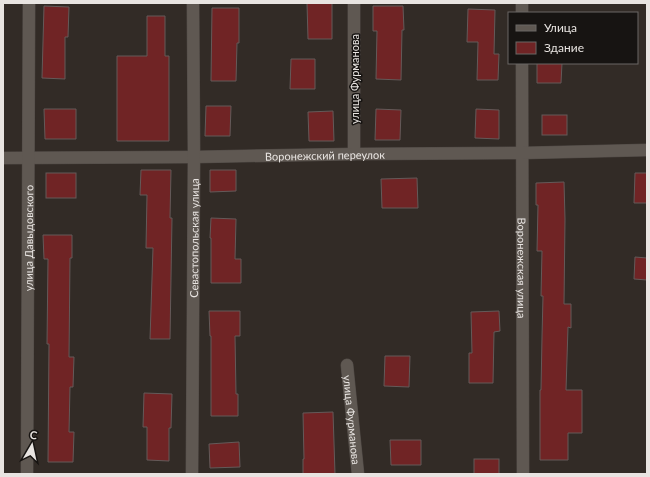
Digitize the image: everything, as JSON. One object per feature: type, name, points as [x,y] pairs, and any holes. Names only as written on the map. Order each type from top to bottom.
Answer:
[{"type":"street","name":"улица Давыдовского","points":[[27,474],[29,3]]},
{"type":"street","name":"Севастопольская улица","points":[[192,474],[194,3]]},
{"type":"street","name":"улица Фурманова","points":[[354,3],[354,154]]},
{"type":"street","name":"Воронежская улица","points":[[522,64],[523,474]]},
{"type":"street","name":"Воронежский переулок","points":[[3,158],[522,153],[647,150]]},
{"type":"street","name":"улица Фурманова","points":[[347,365],[358,474]]},
{"type":"building","points":[[307,3],[332,3],[332,39],[308,39]]},
{"type":"building","points":[[44,6],[69,7],[68,37],[65,37],[65,79],[42,78]]},
{"type":"building","points":[[373,6],[403,6],[404,30],[402,30],[401,80],[376,79],[377,31],[373,31]]},
{"type":"building","points":[[212,8],[239,8],[239,43],[237,43],[236,81],[211,81]]},
{"type":"building","points":[[468,9],[495,10],[494,54],[499,54],[498,80],[477,80],[478,42],[467,42]]},
{"type":"building","points":[[147,16],[165,16],[165,56],[169,56],[169,141],[117,141],[117,56],[147,56]]},
{"type":"building","points":[[291,59],[315,59],[315,89],[290,89]]},
{"type":"building","points":[[537,64],[562,64],[561,83],[537,83]]},
{"type":"building","points":[[206,106],[231,106],[230,136],[205,136]]},
{"type":"building","points":[[44,109],[76,109],[76,139],[45,139]]},
{"type":"building","points":[[376,109],[401,110],[400,140],[375,140]]},
{"type":"building","points":[[476,109],[499,110],[499,139],[475,138]]},
{"type":"building","points":[[333,111],[334,141],[309,141],[308,112]]},
{"type":"building","points":[[542,115],[567,115],[567,135],[542,135]]},
{"type":"building","points":[[141,170],[171,170],[170,218],[172,218],[170,339],[150,339],[153,248],[146,248],[147,195],[140,195]]},
{"type":"building","points":[[210,170],[236,170],[236,191],[210,192]]},
{"type":"building","points":[[46,173],[76,173],[76,198],[46,198]]},
{"type":"building","points":[[635,173],[647,173],[647,203],[634,203]]},
{"type":"building","points":[[417,178],[418,208],[382,208],[381,179]]},
{"type":"building","points":[[564,182],[564,304],[571,304],[571,328],[568,327],[566,390],[582,390],[582,433],[568,433],[568,460],[540,460],[540,390],[543,296],[541,296],[542,251],[537,251],[538,205],[536,205],[536,183]]},
{"type":"building","points":[[211,218],[236,219],[235,259],[241,259],[241,283],[211,283]]},
{"type":"building","points":[[43,235],[72,235],[72,258],[70,258],[69,357],[74,357],[73,387],[70,387],[69,432],[74,432],[73,462],[48,462],[48,259],[44,259]]},
{"type":"building","points":[[635,257],[647,258],[647,280],[634,279]]},
{"type":"building","points":[[209,311],[240,311],[240,336],[235,336],[238,416],[211,416],[211,336]]},
{"type":"building","points":[[499,311],[500,331],[494,332],[493,383],[469,383],[469,353],[472,353],[471,312]]},
{"type":"building","points":[[385,356],[410,356],[409,387],[384,386]]},
{"type":"building","points":[[144,393],[172,394],[171,428],[169,428],[169,461],[147,460],[147,427],[143,427]]},
{"type":"building","points":[[333,412],[335,474],[303,474],[303,413]]},
{"type":"building","points":[[390,440],[421,440],[421,465],[391,465]]},
{"type":"building","points":[[239,442],[240,467],[210,468],[209,444]]},
{"type":"building","points":[[474,459],[499,459],[499,474],[474,474]]}]
